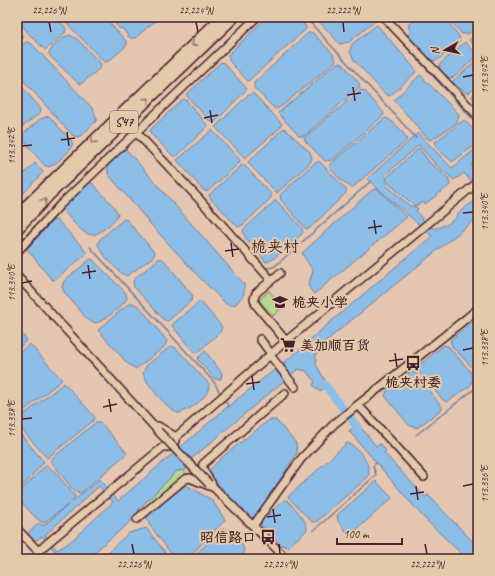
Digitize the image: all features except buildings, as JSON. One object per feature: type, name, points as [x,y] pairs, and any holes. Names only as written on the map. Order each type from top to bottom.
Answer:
[{"type":"highway","name":"S47","points":[[17,215],[222,17]]},
{"type":"highway","name":"S47","points":[[17,229],[59,185],[234,17]]},
{"type":"street","points":[[17,252],[60,205],[257,17]]},
{"type":"street","points":[[384,17],[478,116]]},
{"type":"street","points":[[136,132],[201,201],[271,280]]},
{"type":"street","points":[[17,529],[38,551],[164,447],[174,447],[176,437],[286,341],[478,182]]},
{"type":"street","points":[[280,273],[256,293],[255,302],[286,341]]},
{"type":"street","points":[[17,276],[156,429],[211,486],[287,559]]},
{"type":"street","points":[[253,526],[301,460],[334,424],[478,309]]},
{"type":"street","points":[[260,339],[270,355],[295,387]]},
{"type":"street","points":[[211,486],[211,482],[203,469],[203,464],[285,394]]},
{"type":"street","points":[[358,405],[424,477]]},
{"type":"street","points":[[156,429],[158,426],[176,437]]},
{"type":"street","points":[[137,519],[185,479],[190,478],[211,486]]},
{"type":"green space","points":[[269,291],[283,307],[273,316],[259,300]]},
{"type":"green space","points":[[183,470],[188,476],[153,503],[149,499],[177,471]]},
{"type":"water","points":[[17,17],[56,17],[66,28],[65,33],[45,50],[28,33]]},
{"type":"water","points":[[61,17],[104,17],[126,41],[127,45],[109,61],[104,62]]},
{"type":"water","points":[[109,17],[153,17],[155,21],[135,38],[130,38],[122,28],[120,29]]},
{"type":"water","points":[[267,17],[298,17],[305,25],[306,29],[248,81],[230,62],[228,55]]},
{"type":"water","points":[[315,17],[373,17],[375,21],[349,42],[340,44]]},
{"type":"water","points":[[418,17],[444,17],[459,36],[460,41],[438,60],[431,61],[408,37],[410,31],[408,25]]},
{"type":"water","points":[[447,17],[478,17],[478,26],[468,34],[462,34]]},
{"type":"water","points":[[377,25],[416,70],[415,73],[390,96],[385,94],[354,60],[350,51],[352,44]]},
{"type":"water","points":[[17,28],[23,37],[17,45]]},
{"type":"water","points":[[478,31],[478,51],[469,40]]},
{"type":"water","points":[[309,32],[313,33],[333,54],[336,61],[282,106],[275,109],[254,88],[254,83]]},
{"type":"water","points":[[70,35],[77,39],[101,64],[100,68],[81,84],[78,83],[49,55],[51,49],[57,43]]},
{"type":"water","points":[[26,42],[31,43],[93,109],[97,120],[82,135],[77,137],[72,135],[17,73],[17,49]]},
{"type":"water","points":[[465,42],[477,55],[454,77],[449,78],[440,69],[439,65]]},
{"type":"water","points":[[478,59],[478,85],[469,93],[466,93],[454,84],[453,81]]},
{"type":"water","points":[[221,62],[224,63],[247,89],[216,121],[211,122],[186,95]]},
{"type":"water","points":[[337,63],[342,63],[359,83],[360,87],[304,136],[299,136],[278,113]]},
{"type":"water","points":[[420,75],[459,114],[457,123],[431,140],[428,139],[394,100]]},
{"type":"water","points":[[17,81],[41,109],[40,113],[18,130],[17,129]]},
{"type":"water","points":[[361,90],[365,91],[384,115],[332,160],[325,161],[306,142],[304,138]]},
{"type":"water","points":[[478,90],[478,109],[472,96]]},
{"type":"water","points":[[253,93],[282,124],[280,128],[245,158],[215,127],[247,96]]},
{"type":"water","points":[[183,99],[186,100],[208,126],[178,155],[174,157],[151,134],[150,130]]},
{"type":"water","points":[[49,116],[73,143],[63,157],[55,164],[48,167],[44,165],[25,142],[22,135],[40,119]]},
{"type":"water","points":[[385,118],[391,120],[398,126],[407,140],[352,188],[340,179],[330,168],[330,164]]},
{"type":"water","points":[[464,120],[478,134],[478,143],[452,162],[436,147],[435,142]]},
{"type":"water","points":[[284,128],[310,152],[312,158],[310,163],[277,193],[248,162]]},
{"type":"water","points":[[212,130],[240,160],[239,163],[207,192],[203,190],[177,160]]},
{"type":"water","points":[[418,133],[452,168],[478,147],[478,160],[471,164],[478,174],[470,180],[464,173],[454,180],[435,164],[419,145],[385,175],[386,185],[410,206],[416,207],[418,209],[416,211],[424,222],[431,227],[439,228],[443,225],[445,226],[457,217],[456,215],[478,198],[478,217],[316,349],[316,364],[327,384],[320,392],[313,385],[315,382],[306,371],[298,369],[190,460],[186,470],[177,471],[139,509],[136,517],[86,559],[51,559],[57,554],[42,536],[37,540],[30,539],[27,534],[39,523],[43,526],[68,505],[43,523],[35,517],[17,497],[46,465],[55,472],[75,496],[72,502],[100,479],[118,501],[226,408],[301,349],[307,342],[432,236],[367,179]],"holes":[[[99,486],[113,502],[69,543],[57,550],[45,535]]]},
{"type":"water","points":[[124,147],[244,284],[244,294],[236,304],[226,304],[201,279],[154,228],[108,174],[108,165]]},
{"type":"water","points":[[419,148],[430,163],[448,178],[450,185],[425,204],[423,202],[415,206],[387,182],[386,178]]},
{"type":"water","points":[[319,161],[346,189],[346,193],[310,228],[306,229],[281,200],[280,195],[312,165]]},
{"type":"water","points":[[35,163],[43,172],[22,195],[17,197],[17,165],[25,173]]},
{"type":"water","points":[[243,164],[272,195],[270,199],[243,225],[238,227],[211,199],[209,195]]},
{"type":"water","points":[[92,183],[114,207],[118,214],[103,230],[90,235],[74,223],[63,208],[86,184]]},
{"type":"water","points":[[377,189],[407,217],[314,294],[308,286],[313,271],[302,253],[372,190]]},
{"type":"water","points":[[276,200],[302,228],[303,233],[272,260],[266,262],[245,237],[243,230]]},
{"type":"water","points":[[124,219],[127,220],[155,253],[153,257],[127,276],[120,272],[110,262],[98,244],[100,239]]},
{"type":"water","points":[[57,220],[86,253],[54,280],[51,279],[27,249],[52,221]]},
{"type":"water","points":[[160,258],[164,260],[193,296],[191,301],[168,321],[164,320],[134,287],[133,282],[135,278]]},
{"type":"water","points":[[92,259],[125,292],[127,297],[126,301],[118,308],[103,320],[96,323],[88,320],[64,292],[62,287],[64,281]]},
{"type":"water","points":[[199,302],[202,303],[222,327],[221,331],[197,353],[193,351],[172,326]]},
{"type":"water","points":[[132,303],[139,306],[167,341],[164,347],[136,369],[127,363],[98,330],[127,305]]},
{"type":"water","points":[[478,317],[478,374],[452,346],[450,340]]},
{"type":"water","points":[[17,329],[27,340],[17,350]]},
{"type":"water","points":[[30,344],[62,380],[17,416],[17,354]]},
{"type":"water","points":[[444,345],[448,346],[470,371],[473,379],[470,386],[447,402],[443,400],[418,371],[417,367]]},
{"type":"water","points":[[171,346],[176,348],[209,384],[203,398],[194,406],[179,413],[175,412],[164,403],[148,383],[143,373],[146,366]]},
{"type":"water","points":[[205,351],[222,373],[221,379],[215,379],[197,359]]},
{"type":"water","points":[[410,372],[415,373],[442,407],[442,409],[417,428],[409,425],[385,396],[388,389]]},
{"type":"water","points":[[64,383],[95,417],[93,421],[47,458],[18,425],[17,420]]},
{"type":"water","points":[[269,420],[276,420],[296,443],[297,453],[257,516],[251,518],[233,502],[208,472],[221,458]]},
{"type":"water","points":[[96,422],[100,422],[127,453],[81,493],[74,491],[50,460]]},
{"type":"water","points":[[358,424],[376,446],[381,444],[386,451],[384,453],[425,497],[428,495],[478,547],[478,559],[467,559],[424,518],[349,431]]},
{"type":"water","points":[[17,430],[44,462],[17,493]]},
{"type":"water","points":[[347,443],[356,448],[364,457],[368,467],[368,477],[316,522],[312,522],[288,497]]},
{"type":"water","points":[[376,481],[392,498],[354,532],[348,534],[338,521],[337,515]]},
{"type":"water","points":[[186,485],[212,500],[225,520],[187,559],[175,559],[149,524],[147,518],[150,513]]},
{"type":"water","points":[[284,500],[287,500],[300,514],[305,522],[307,530],[288,547],[282,545],[261,525],[262,520]]},
{"type":"water","points":[[146,528],[165,552],[161,559],[109,559],[107,555],[109,551],[129,533]]},
{"type":"water","points":[[222,529],[231,531],[239,540],[244,550],[242,558],[191,559]]},
{"type":"waterway","points":[[305,17],[416,138]]},
{"type":"waterway","points":[[379,17],[478,125]]},
{"type":"waterway","points":[[144,136],[141,133],[160,115]]},
{"type":"waterway","points":[[255,257],[265,268],[274,267],[371,181]]},
{"type":"waterway","points":[[90,247],[214,382],[221,395]]},
{"type":"waterway","points":[[325,385],[358,428]]},
{"type":"waterway","points":[[416,435],[478,386]]},
{"type":"waterway","points":[[223,398],[229,407]]},
{"type":"waterway","points":[[313,531],[376,475],[373,466],[376,463]]},
{"type":"waterway","points":[[100,554],[105,559]]},
{"type":"place","name":"桅夹小学","points":[[280,302]]},
{"type":"place","name":"美加顺百货","points":[[288,345]]},
{"type":"place","name":"桅夹村委","points":[[413,363]]},
{"type":"place","name":"昭信路口","points":[[268,537]]},
{"type":"district","name":"桅夹村","points":[[275,247]]}]
